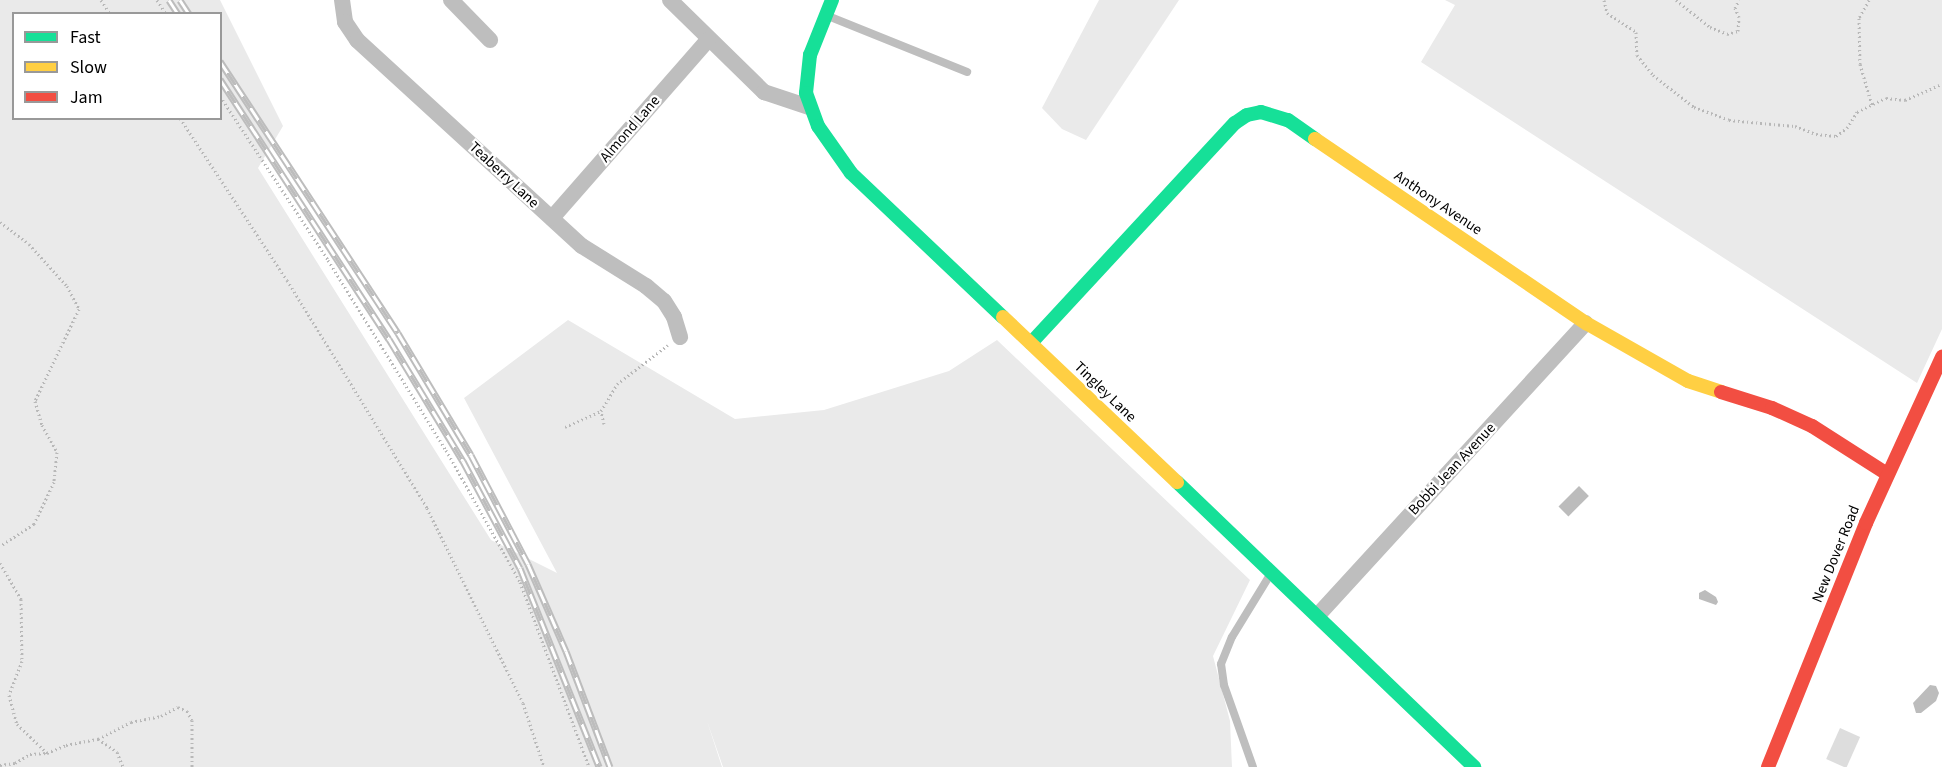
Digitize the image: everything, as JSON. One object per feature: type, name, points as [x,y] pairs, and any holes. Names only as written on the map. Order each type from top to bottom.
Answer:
[{"type":"street","name":"Teaberry Lane","points":[[342,0],[345,22],[357,40],[582,246],[646,286],[664,301],[674,317],[680,337]]},
{"type":"street","points":[[451,0],[490,40]]},
{"type":"street","points":[[670,0],[708,40],[764,92],[809,107]]},
{"type":"street","name":"Tingley Lane","points":[[831,0],[815,36],[806,73],[809,107],[829,145],[851,172],[1271,573],[1318,615],[1474,767]]},
{"type":"street","name":"Almond Lane","points":[[552,218],[708,40]]},
{"type":"street","name":"Anthony Avenue","points":[[1030,343],[1235,123],[1247,115],[1261,112],[1288,120],[1586,323],[1688,381],[1772,408],[1812,426],[1887,474]]},
{"type":"street","name":"Bobbi Jean Avenue","points":[[1318,615],[1586,323]]},
{"type":"street","name":"New Dover Road","points":[[1768,767],[1887,474],[1942,357]]},
{"type":"lane","points":[[825,15],[967,72]]},
{"type":"lane","points":[[1253,767],[1224,686],[1221,664],[1232,637],[1271,573]]},
{"type":"path","points":[[1604,0],[1607,13],[1620,19],[1636,32],[1638,55],[1653,75],[1694,107],[1729,120],[1795,126],[1816,134],[1836,136],[1846,128],[1857,112],[1886,98],[1905,100],[1942,84]]},
{"type":"path","points":[[1676,0],[1710,27],[1727,34],[1738,31],[1739,17],[1735,8],[1738,0]]},
{"type":"path","points":[[1869,0],[1859,18],[1860,64],[1872,105]]},
{"type":"path","points":[[222,99],[328,260],[446,450],[520,582],[589,767]]},
{"type":"path","points":[[181,120],[287,280],[427,508],[523,703],[544,767]]},
{"type":"path","points":[[0,222],[29,244],[67,286],[79,309],[35,401],[42,425],[57,452],[54,482],[34,524],[0,546]]},
{"type":"path","points":[[604,424],[601,411],[605,400],[629,373],[680,337]]},
{"type":"path","points":[[565,427],[601,411]]},
{"type":"path","points":[[0,563],[21,599],[22,661],[9,695],[17,724],[47,753]]},
{"type":"path","points":[[0,765],[15,763],[30,754],[47,753],[66,745],[98,739],[131,722],[161,716],[178,707],[187,711],[192,720],[192,767]]},
{"type":"path","points":[[98,739],[117,752],[123,767]]},
{"type":"shaded area","points":[[0,0],[220,0],[283,126],[258,168],[491,540],[557,573],[464,398],[568,320],[735,419],[824,410],[949,371],[997,340],[1250,580],[1213,656],[1230,721],[1232,767],[723,767],[707,721],[722,767],[0,767]]},
{"type":"shaded area","points":[[1099,0],[1179,0],[1086,140],[1062,129],[1042,108]]},
{"type":"shaded area","points":[[1445,0],[1942,0],[1942,329],[1917,383],[1421,62],[1455,5]]},
{"type":"shaded area","points":[[1579,486],[1589,496],[1568,516],[1558,507]]},
{"type":"shaded area","points":[[1705,590],[1716,597],[1718,602],[1716,605],[1699,599],[1699,593]]},
{"type":"shaded area","points":[[1930,685],[1936,686],[1939,693],[1936,701],[1921,713],[1916,713],[1913,703]]},
{"type":"building","points":[[1840,728],[1860,737],[1847,767],[1826,759]]},
{"type":"railway","points":[[169,0],[177,12]]},
{"type":"railway","points":[[180,0],[188,12]]},
{"type":"railway","points":[[222,64],[398,333],[471,455],[528,564],[566,651],[610,767]]},
{"type":"railway","points":[[222,82],[389,339],[463,461],[520,568],[599,767]]},
{"type":"traffic: fast","points":[[832,0],[810,55],[806,93],[818,126],[851,173],[1003,317]]},
{"type":"traffic: fast","points":[[1031,343],[1235,123],[1247,115],[1261,112],[1288,120],[1315,139]]},
{"type":"traffic: fast","points":[[1177,482],[1474,767]]},
{"type":"traffic: slow","points":[[1315,139],[1586,323],[1688,381],[1721,392]]},
{"type":"traffic: slow","points":[[1003,317],[1177,482]]},
{"type":"traffic: jam","points":[[1768,767],[1866,523],[1942,357]]},
{"type":"traffic: jam","points":[[1721,392],[1772,408],[1812,426],[1887,474]]}]
